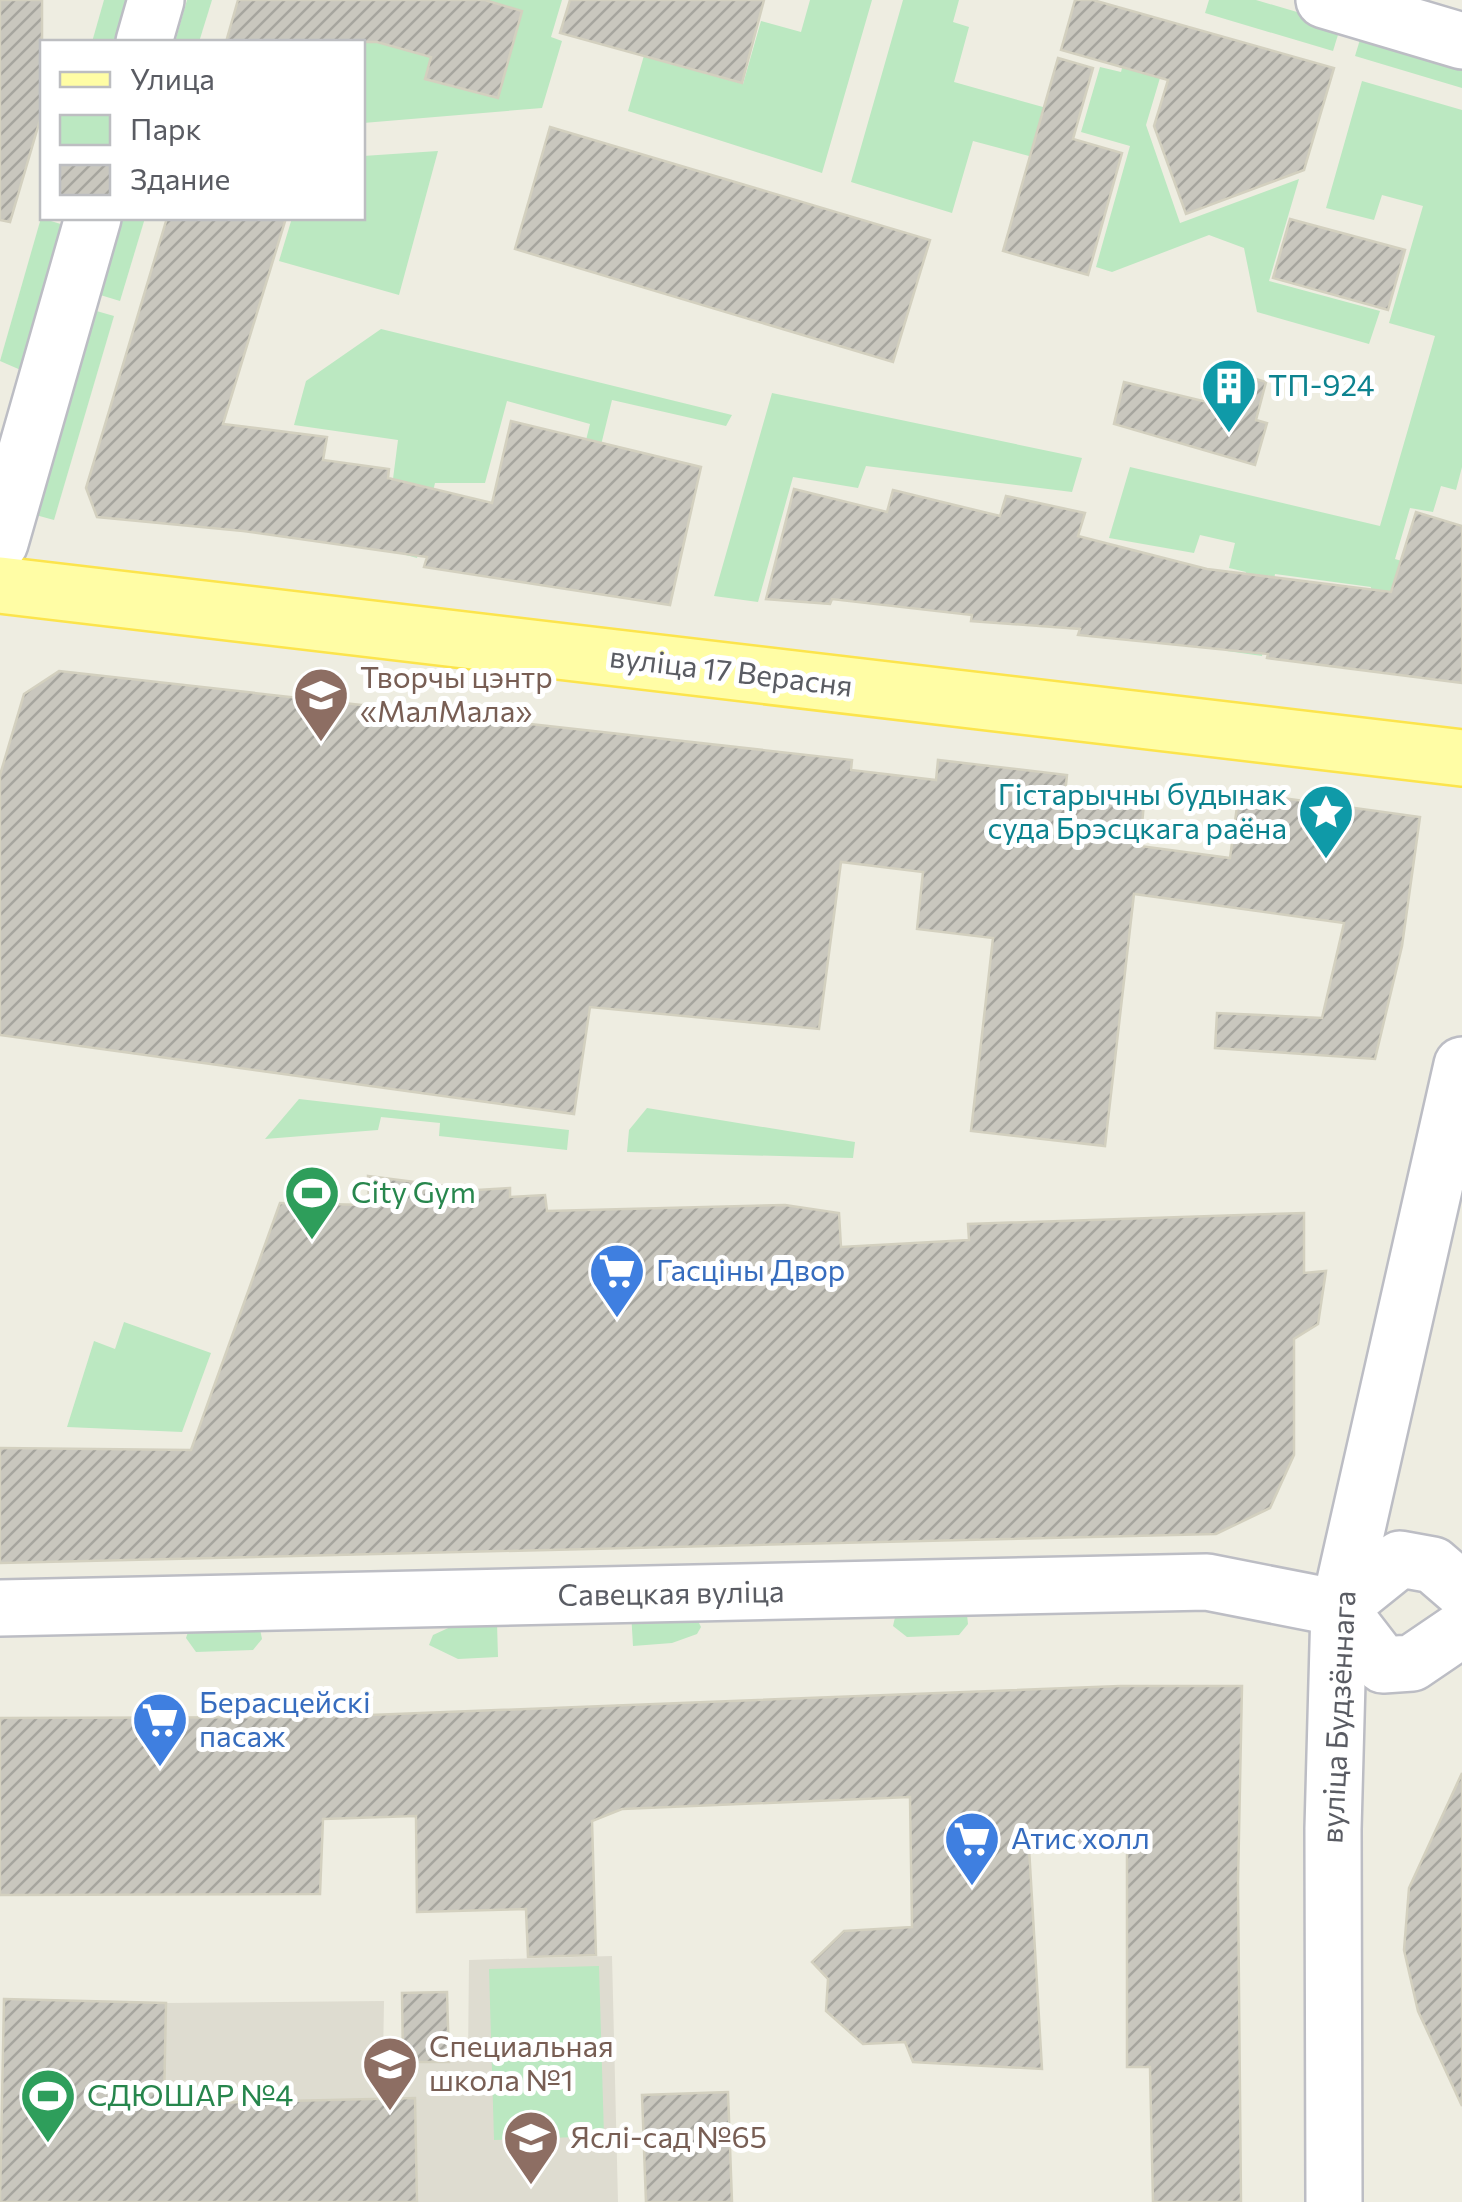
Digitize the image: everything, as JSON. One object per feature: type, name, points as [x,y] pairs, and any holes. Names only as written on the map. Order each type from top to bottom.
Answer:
[{"type":"main road","name":"вуліца 17 Верасня","points":[[0,585],[1462,758]]},
{"type":"street","points":[[145,40],[156,0]]},
{"type":"street","points":[[1324,0],[1462,41]]},
{"type":"street","points":[[0,543],[92,220]]},
{"type":"street","name":"вуліца Будзённага","points":[[1334,2202],[1333,1829],[1339,1608],[1462,1065]]},
{"type":"street","points":[[1462,1590],[1433,1565],[1400,1559],[1339,1608],[1384,1665],[1412,1663],[1462,1629]]},
{"type":"street","name":"Савецкая вуліца","points":[[0,1608],[1207,1582],[1339,1608]]},
{"type":"shaded area","name":"Специальная школа №1","points":[[612,1956],[618,2202],[161,2202],[166,2003],[384,2001],[383,2061],[468,2060],[469,1960]]},
{"type":"green space","points":[[104,0],[129,0],[118,40],[93,40]]},
{"type":"green space","points":[[187,0],[212,0],[200,40],[176,40]]},
{"type":"green space","points":[[362,0],[562,0],[551,37],[562,41],[542,108],[365,123],[365,40],[350,40]]},
{"type":"green space","points":[[660,0],[700,0],[682,67],[743,84],[761,21],[801,32],[810,0],[872,0],[822,173],[628,111]]},
{"type":"green space","points":[[903,0],[959,0],[953,22],[969,27],[954,82],[1068,114],[1055,163],[973,141],[952,213],[851,182]]},
{"type":"green space","points":[[1209,0],[1256,0],[1341,25],[1333,51],[1205,13]]},
{"type":"green space","points":[[1137,13],[1176,24],[1146,125],[1180,223],[1299,179],[1269,281],[1380,311],[1369,344],[1257,312],[1244,248],[1209,235],[1112,272],[1096,267],[1130,146],[1081,132],[1100,67],[1121,72]]},
{"type":"green space","points":[[1362,33],[1462,62],[1462,88],[1355,56]]},
{"type":"green space","points":[[1362,81],[1462,110],[1462,467],[1456,490],[1441,486],[1433,512],[1410,508],[1395,559],[1438,572],[1369,616],[1371,587],[1275,574],[1262,656],[1227,651],[1246,572],[1229,568],[1235,543],[1200,535],[1194,553],[1109,538],[1130,467],[1380,526],[1435,336],[1389,323],[1423,206],[1382,195],[1374,220],[1326,208]]},
{"type":"green space","points":[[438,151],[399,295],[279,261],[291,220],[365,220],[365,156]]},
{"type":"green space","points":[[40,220],[64,225],[23,371],[0,361]]},
{"type":"green space","points":[[119,220],[144,220],[120,301],[97,294]]},
{"type":"green space","points":[[93,310],[114,316],[54,520],[32,514]]},
{"type":"green space","points":[[381,329],[732,415],[726,426],[612,400],[568,580],[552,577],[590,424],[507,401],[485,483],[435,483],[417,558],[384,549],[398,440],[294,425],[306,381]]},
{"type":"green space","points":[[772,393],[1082,458],[1072,492],[866,466],[858,488],[793,477],[758,602],[714,596]]},
{"type":"green space","points":[[299,1099],[569,1130],[567,1150],[439,1136],[440,1123],[381,1117],[378,1130],[265,1139]]},
{"type":"green space","points":[[647,1108],[855,1142],[853,1158],[627,1152],[629,1130]]},
{"type":"green space","points":[[124,1322],[211,1353],[182,1432],[67,1427],[94,1341],[115,1349]]},
{"type":"green space","points":[[631,1611],[697,1619],[701,1627],[697,1634],[672,1643],[633,1646]]},
{"type":"green space","points":[[896,1613],[967,1615],[968,1624],[959,1635],[907,1637],[893,1626]]},
{"type":"green space","points":[[497,1623],[498,1657],[458,1659],[429,1645],[433,1635],[457,1624]]},
{"type":"green space","points":[[189,1629],[260,1629],[262,1639],[253,1650],[196,1652],[186,1638]]},
{"type":"green space","points":[[599,1966],[604,2136],[494,2140],[489,1969]]},
{"type":"building","points":[[0,0],[42,0],[40,120],[10,222],[0,220]]},
{"type":"building","points":[[238,0],[485,0],[522,11],[498,98],[425,79],[431,57],[377,42],[227,40]]},
{"type":"building","points":[[570,0],[764,0],[742,83],[560,33]]},
{"type":"building","points":[[1075,0],[1093,0],[1334,68],[1304,170],[1186,214],[1154,126],[1168,80],[1061,50]]},
{"type":"building","points":[[1058,58],[1093,68],[1073,139],[1122,153],[1088,275],[1003,251]]},
{"type":"building","points":[[550,127],[930,240],[893,362],[515,249]]},
{"type":"building","points":[[1290,219],[1405,250],[1388,310],[1273,278]]},
{"type":"building","points":[[166,220],[285,220],[223,424],[327,437],[323,460],[389,469],[388,478],[492,503],[511,421],[701,467],[670,605],[424,567],[427,557],[243,531],[97,517],[86,488]]},
{"type":"building","points":[[1217,367],[1266,382],[1256,420],[1267,423],[1255,465],[1114,424],[1124,382],[1207,402]]},
{"type":"building","points":[[794,489],[887,512],[893,490],[1000,516],[1006,496],[1085,513],[1078,536],[1207,569],[1391,592],[1416,512],[1462,526],[1462,683],[1267,658],[1268,654],[1078,635],[1080,629],[971,621],[972,615],[832,599],[830,604],[766,599]]},
{"type":"building","points":[[59,671],[852,760],[851,770],[936,780],[938,760],[1067,775],[1065,794],[1144,803],[1140,846],[1230,858],[1239,792],[1420,817],[1402,946],[1375,1059],[1215,1048],[1217,1013],[1322,1018],[1344,923],[1134,894],[1105,1146],[971,1131],[993,938],[917,929],[923,872],[841,862],[819,1029],[590,1007],[574,1114],[0,1035],[0,775],[24,694]]},
{"type":"building","points":[[368,1176],[477,1190],[510,1188],[510,1197],[545,1195],[547,1211],[785,1205],[839,1213],[841,1247],[969,1240],[968,1224],[1304,1213],[1304,1273],[1326,1271],[1318,1324],[1294,1339],[1294,1455],[1270,1508],[1216,1534],[0,1563],[0,1448],[191,1450],[280,1203],[369,1205]]},
{"type":"building","points":[[1120,1686],[1242,1686],[1238,1883],[1241,2202],[1153,2202],[1150,2067],[1127,2067],[1127,1844],[1029,1848],[1042,2069],[913,2062],[905,2042],[863,2044],[826,2011],[828,1979],[812,1962],[844,1931],[912,1927],[910,1797],[622,1809],[592,1821],[596,1955],[528,1957],[526,1909],[417,1912],[416,1816],[323,1819],[320,1894],[0,1895],[0,1718],[319,1717]]},
{"type":"building","points":[[1462,1773],[1462,2106],[1418,2011],[1404,1950],[1409,1888]]},
{"type":"building","points":[[447,1992],[449,2062],[403,2062],[402,1993]]},
{"type":"building","points":[[4,1999],[166,2003],[164,2104],[415,2098],[417,2202],[0,2202]]},
{"type":"building","points":[[728,2092],[732,2202],[646,2202],[642,2095]]},
{"type":"place","name":"ТП-924","points":[[1229,435]]},
{"type":"place","name":"Творчы цэнтр «МалМала»","points":[[321,744]]},
{"type":"place","name":"Гістарычны будынак суда Брэсцкага раёна","points":[[1326,861]]},
{"type":"place","name":"City Gym","points":[[312,1242]]},
{"type":"place","name":"Гасціны Двор","points":[[617,1320]]},
{"type":"place","name":"Берасцейскі пасаж","points":[[160,1769]]},
{"type":"place","name":"Атис холл","points":[[972,1888]]},
{"type":"place","name":"Специальная школа №1","points":[[390,2113]]},
{"type":"place","name":"СДЮШАР №4","points":[[48,2145]]},
{"type":"place","name":"Яслі-сад №65","points":[[531,2187]]}]
